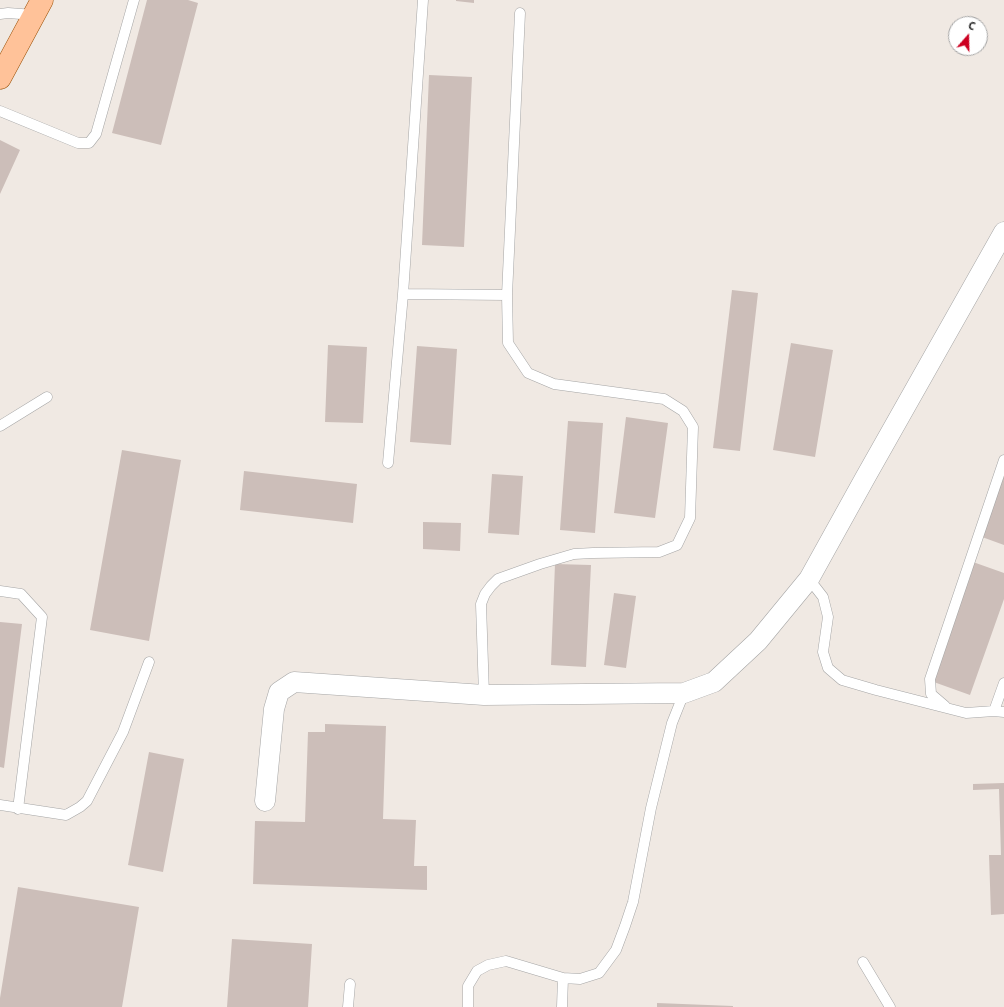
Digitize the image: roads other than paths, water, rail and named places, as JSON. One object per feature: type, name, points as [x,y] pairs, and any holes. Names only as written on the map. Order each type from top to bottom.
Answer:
[{"type":"main road","points":[[0,78],[38,7]]},
{"type":"street","points":[[265,801],[274,709],[279,692],[294,682],[484,695],[684,694],[714,682],[758,641],[809,579],[1004,232]]},
{"type":"lane","points":[[0,112],[78,142],[89,143],[96,134],[134,0]]},
{"type":"lane","points":[[388,463],[402,294],[423,0]]},
{"type":"lane","points":[[0,14],[38,7]]},
{"type":"lane","points":[[484,695],[481,604],[488,590],[498,579],[574,554],[659,552],[677,545],[690,518],[692,427],[684,411],[664,399],[554,384],[528,373],[508,342],[507,295],[520,13]]},
{"type":"lane","points":[[402,294],[507,295]]},
{"type":"lane","points":[[0,426],[48,397]]},
{"type":"lane","points":[[948,709],[931,694],[930,679],[1004,460]]},
{"type":"lane","points":[[809,579],[824,597],[828,617],[823,652],[828,668],[842,680],[966,713],[999,712],[1004,683]]},
{"type":"lane","points":[[0,591],[21,594],[42,617],[18,808]]},
{"type":"lane","points":[[0,806],[66,815],[80,807],[87,800],[123,732],[148,662]]},
{"type":"lane","points":[[468,1007],[468,986],[477,971],[488,965],[506,961],[563,978],[580,979],[599,973],[616,950],[626,926],[633,902],[651,808],[672,723],[684,694]]},
{"type":"lane","points":[[863,962],[890,1007]]},
{"type":"lane","points":[[562,1007],[563,978]]},
{"type":"lane","points":[[348,1007],[350,984]]}]
